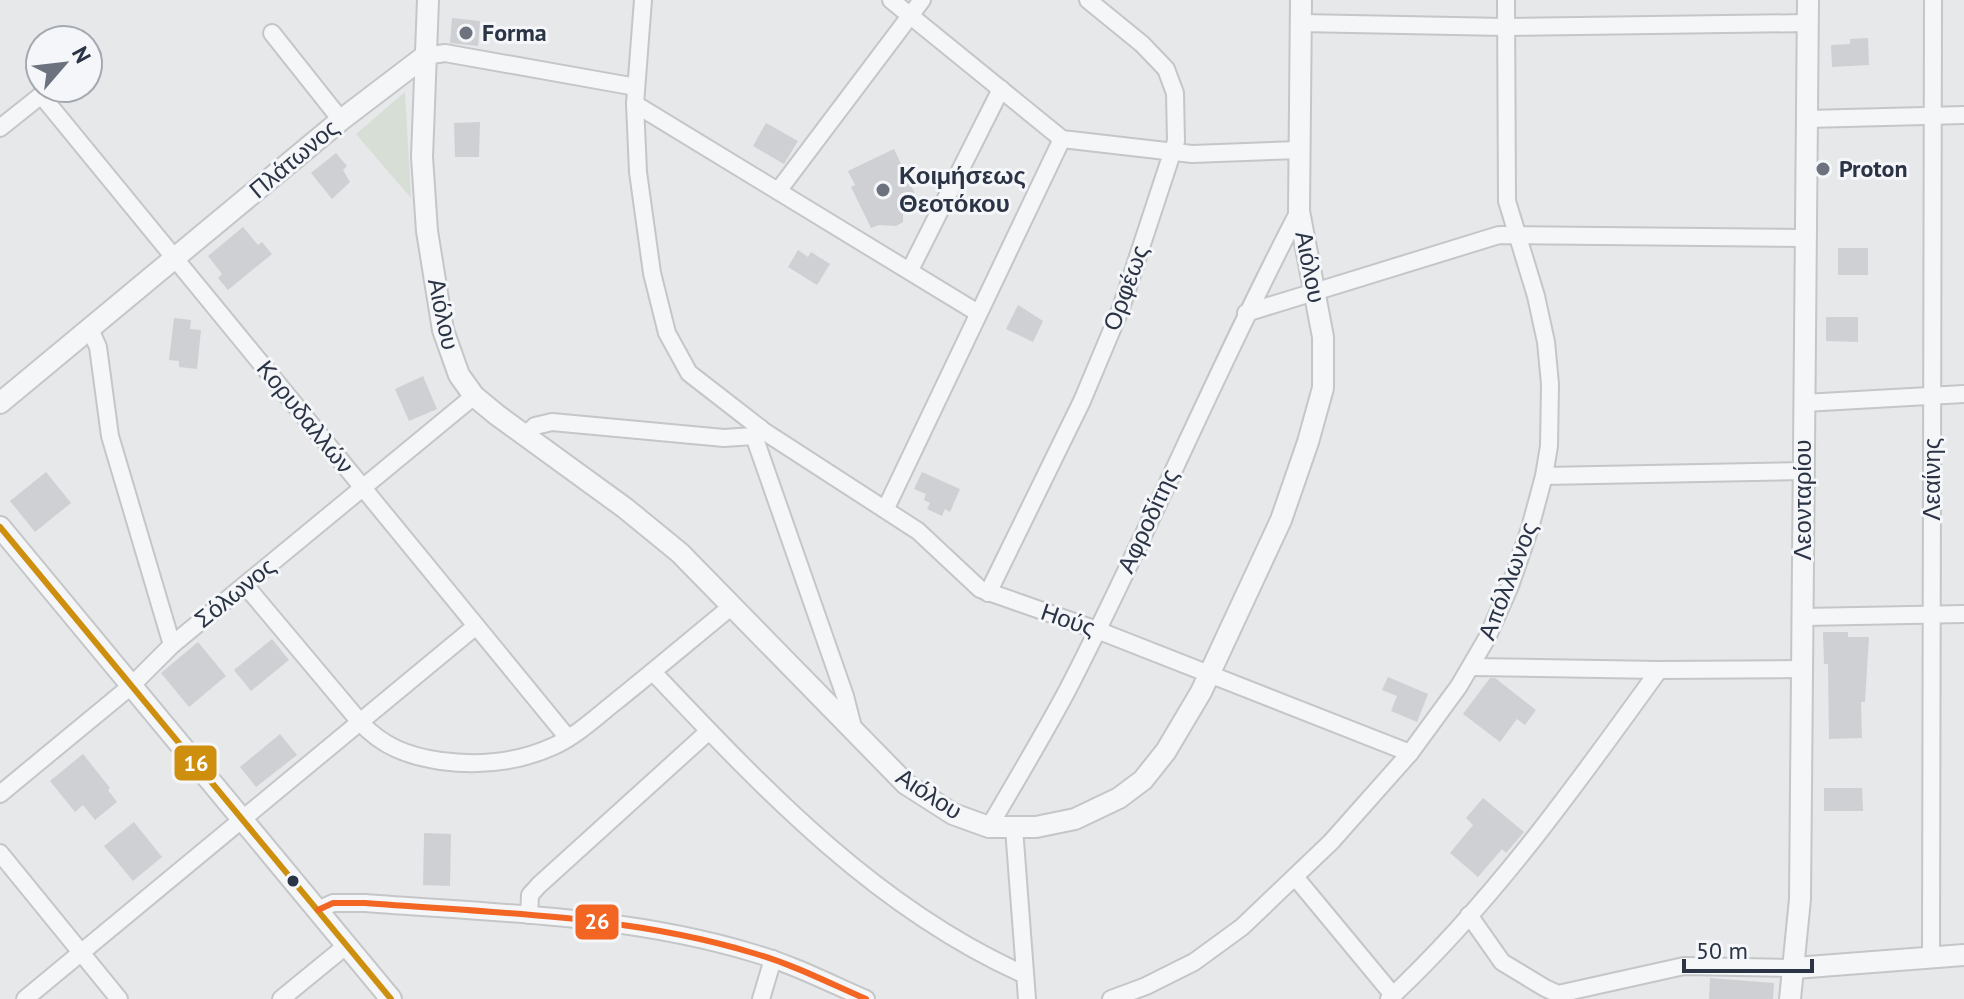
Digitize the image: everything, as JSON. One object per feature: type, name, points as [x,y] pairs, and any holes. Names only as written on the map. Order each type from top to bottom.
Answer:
[{"type":"street","name":"Αιόλου","points":[[428,0],[422,157],[427,231],[447,346],[459,375],[474,396],[657,532],[888,767],[920,794],[953,814],[989,827],[1014,828],[1052,825],[1075,819],[1103,807],[1147,776],[1191,711],[1281,520],[1323,388],[1323,337],[1299,211],[1297,8]]},
{"type":"street","name":"Ηούς","points":[[643,0],[635,95],[642,201],[652,273],[667,333],[689,373],[757,432],[886,508],[918,531],[963,575],[988,593],[1097,630],[1410,753]]},
{"type":"street","points":[[891,0],[1062,139],[1192,154],[1300,150]]},
{"type":"street","points":[[778,191],[922,0]]},
{"type":"street","name":"Ορφέως","points":[[988,593],[1082,401],[1121,308],[1174,152],[1175,93],[1166,69],[1142,44],[1088,0]]},
{"type":"street","name":"Απόλλωνος","points":[[1111,999],[1194,962],[1242,927],[1296,878],[1410,753],[1472,667],[1510,586],[1530,528],[1549,446],[1548,359],[1536,296],[1516,234],[1507,191],[1506,0]]},
{"type":"street","name":"Λεονταρίου","points":[[1790,999],[1800,920],[1808,0]]},
{"type":"street","name":"Λεαίνης","points":[[1931,958],[1933,0]]},
{"type":"street","points":[[1297,8],[1505,27],[1808,23]]},
{"type":"street","points":[[272,33],[341,120]]},
{"type":"street","points":[[425,56],[445,53],[635,95],[778,191],[978,313]]},
{"type":"street","name":"Πλάτωνος","points":[[0,403],[341,120],[425,56]]},
{"type":"street","points":[[910,270],[1001,89]]},
{"type":"street","points":[[0,128],[30,104]]},
{"type":"street","name":"Κορυδαλλών","points":[[56,104],[175,258],[568,738]]},
{"type":"street","points":[[1807,119],[1964,115]]},
{"type":"street","points":[[886,508],[1062,139]]},
{"type":"street","name":"Αφροδίτης","points":[[989,827],[1042,737],[1097,630],[1246,313],[1299,211]]},
{"type":"street","points":[[1246,313],[1484,239],[1516,234],[1805,238]]},
{"type":"street","points":[[90,329],[98,347],[110,436],[172,645]]},
{"type":"street","points":[[1804,403],[1964,394]]},
{"type":"street","name":"Σόλωνος","points":[[0,794],[131,686],[172,645],[474,396]]},
{"type":"street","points":[[525,436],[535,426],[552,422],[724,438],[757,432],[854,731]]},
{"type":"street","points":[[1544,476],[1803,471]]},
{"type":"street","points":[[0,527],[391,999]]},
{"type":"street","points":[[245,585],[379,741],[395,750],[455,762],[512,760],[542,751],[568,738],[732,606]]},
{"type":"street","points":[[1803,617],[1964,614]]},
{"type":"street","points":[[25,999],[476,626]]},
{"type":"street","points":[[1472,667],[1802,669]]},
{"type":"street","points":[[1296,878],[1391,997],[1469,915],[1545,827],[1659,670]]},
{"type":"street","points":[[653,672],[803,825],[868,880],[958,940],[1023,974]]},
{"type":"street","points":[[529,915],[530,895],[539,885],[709,731]]},
{"type":"street","points":[[1014,828],[1027,999]]},
{"type":"street","points":[[0,853],[119,999]]},
{"type":"street","points":[[318,910],[344,901],[573,919],[647,931],[708,942],[773,959],[866,999]]},
{"type":"street","points":[[1469,915],[1502,962],[1556,996],[1684,966],[1795,968],[1964,955]]},
{"type":"street","points":[[281,999],[347,945]]},
{"type":"street","points":[[761,999],[773,959]]},
{"type":"shaded area","points":[[405,92],[411,198],[356,134]]},
{"type":"building","points":[[452,18],[480,21],[478,46],[450,43]]},
{"type":"building","points":[[1868,38],[1869,65],[1832,67],[1831,45],[1850,44],[1850,39]]},
{"type":"building","points":[[480,122],[479,157],[455,157],[454,123]]},
{"type":"building","points":[[766,123],[798,141],[784,164],[753,146]]},
{"type":"building","name":"Κοιμήσεως Θεοτόκου","points":[[894,149],[915,194],[904,199],[910,212],[903,215],[903,222],[896,226],[871,228],[851,187],[855,185],[848,171]]},
{"type":"building","points":[[336,153],[347,166],[343,170],[350,182],[332,199],[311,173]]},
{"type":"building","points":[[243,227],[258,245],[262,242],[272,254],[228,290],[218,278],[222,274],[208,256]]},
{"type":"building","points":[[1838,248],[1868,248],[1868,275],[1838,275]]},
{"type":"building","points":[[798,250],[808,257],[811,252],[830,264],[817,285],[788,267]]},
{"type":"building","points":[[1018,305],[1043,321],[1033,342],[1006,329]]},
{"type":"building","points":[[1826,317],[1858,317],[1858,342],[1826,341]]},
{"type":"building","points":[[174,318],[191,320],[190,329],[201,330],[197,369],[179,367],[179,361],[169,360]]},
{"type":"building","points":[[423,376],[437,409],[409,421],[395,389]]},
{"type":"building","points":[[46,472],[71,503],[35,532],[10,501]]},
{"type":"building","points":[[922,472],[960,489],[950,512],[945,509],[942,516],[927,509],[930,503],[924,500],[926,494],[914,489]]},
{"type":"building","points":[[1823,632],[1848,632],[1848,637],[1869,637],[1865,702],[1861,702],[1862,738],[1829,739],[1828,664],[1824,664]]},
{"type":"building","points":[[272,639],[289,660],[251,691],[234,670]]},
{"type":"building","points":[[198,642],[226,676],[189,707],[161,673]]},
{"type":"building","points":[[1388,677],[1428,694],[1417,722],[1391,711],[1397,696],[1382,690]]},
{"type":"building","points":[[1490,678],[1495,678],[1536,710],[1525,725],[1517,719],[1500,742],[1463,714]]},
{"type":"building","points":[[280,734],[297,755],[256,787],[240,767]]},
{"type":"building","points":[[83,754],[117,802],[95,820],[83,805],[75,812],[50,781]]},
{"type":"building","points":[[1824,788],[1862,788],[1863,811],[1824,811]]},
{"type":"building","points":[[1483,798],[1524,832],[1506,853],[1502,849],[1478,877],[1450,853],[1473,825],[1466,818]]},
{"type":"building","points":[[134,822],[162,857],[133,881],[104,846]]},
{"type":"building","points":[[424,833],[451,834],[450,886],[423,885]]},
{"type":"building","points":[[1710,978],[1774,983],[1773,999],[1709,999]]},
{"type":"transit line","name":"16","points":[[0,527],[391,999]]},
{"type":"transit line","name":"26","points":[[318,910],[333,903],[365,903],[609,923],[706,940],[768,957],[866,999]]},
{"type":"place","name":"Forma","points":[[466,33]]},
{"type":"place","name":"Proton","points":[[1823,169]]},
{"type":"place","name":"Κοιμήσεως Θεοτόκου","points":[[883,190]]}]
